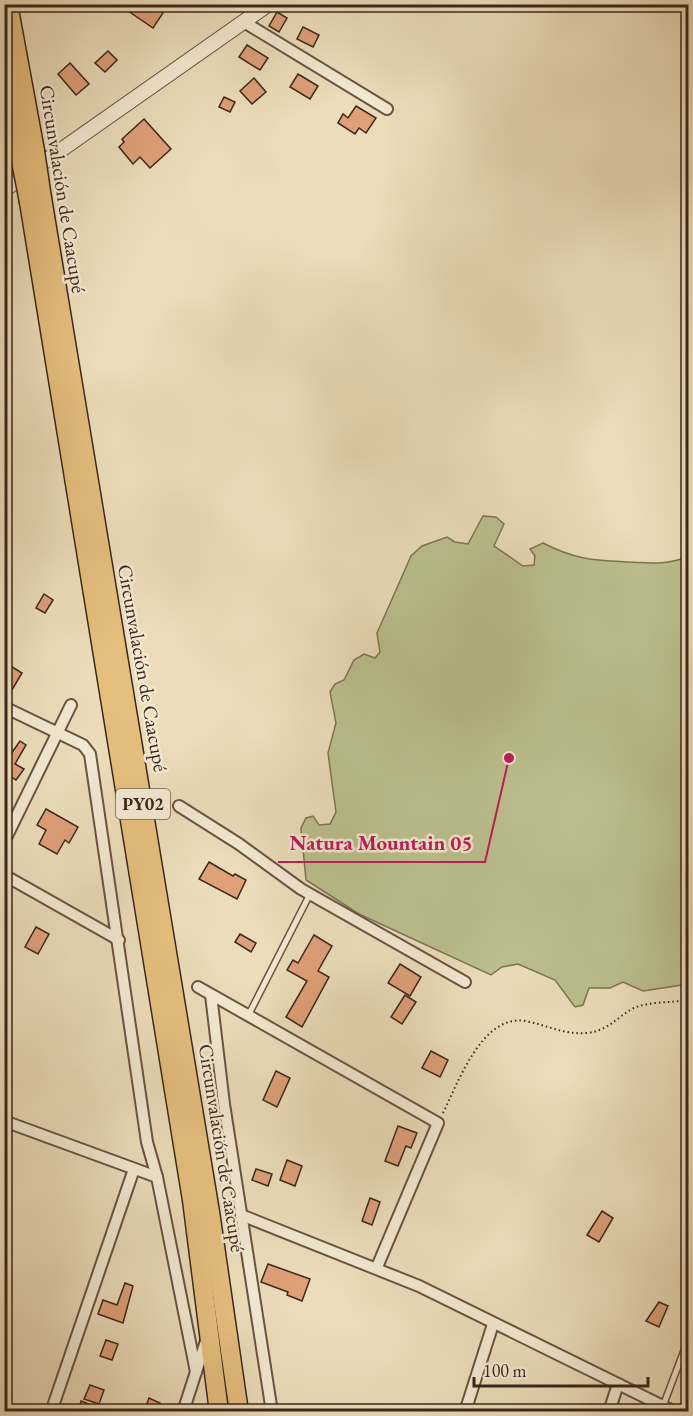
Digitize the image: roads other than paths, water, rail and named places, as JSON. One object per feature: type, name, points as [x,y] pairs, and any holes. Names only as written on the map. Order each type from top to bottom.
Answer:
[{"type":"highway","name":"Circunvalación de Caacupé","points":[[8,4],[27,154],[208,1201],[239,1412]]},
{"type":"highway","name":"Circunvalación de Caacupé","points":[[4,73],[27,154]]},
{"type":"highway","name":"Circunvalación de Caacupé","points":[[35,200],[192,1200],[219,1412]]},
{"type":"street","points":[[4,190],[269,4]]},
{"type":"street","points":[[244,22],[387,109]]},
{"type":"street","points":[[4,842],[71,705]]},
{"type":"street","points":[[4,707],[83,745],[90,754],[147,1142],[157,1177],[196,1372]]},
{"type":"street","points":[[179,806],[239,844],[310,894],[465,982]]},
{"type":"street","points":[[4,875],[119,940]]},
{"type":"street","points":[[198,987],[438,1123],[377,1267]]},
{"type":"street","points":[[211,995],[241,1215],[272,1412]]},
{"type":"street","points":[[4,1121],[157,1177]]},
{"type":"street","points":[[51,1412],[134,1169]]},
{"type":"street","points":[[241,1215],[377,1267],[675,1412]]},
{"type":"street","points":[[465,1412],[494,1324]]},
{"type":"street","points":[[183,1412],[210,1331]]},
{"type":"street","points":[[609,1412],[618,1384]]},
{"type":"lane","points":[[248,1016],[310,894]]},
{"type":"lane","points":[[663,1406],[688,1340]]},
{"type":"place","name":"Natura Mountain 05","points":[[509,758]]}]
